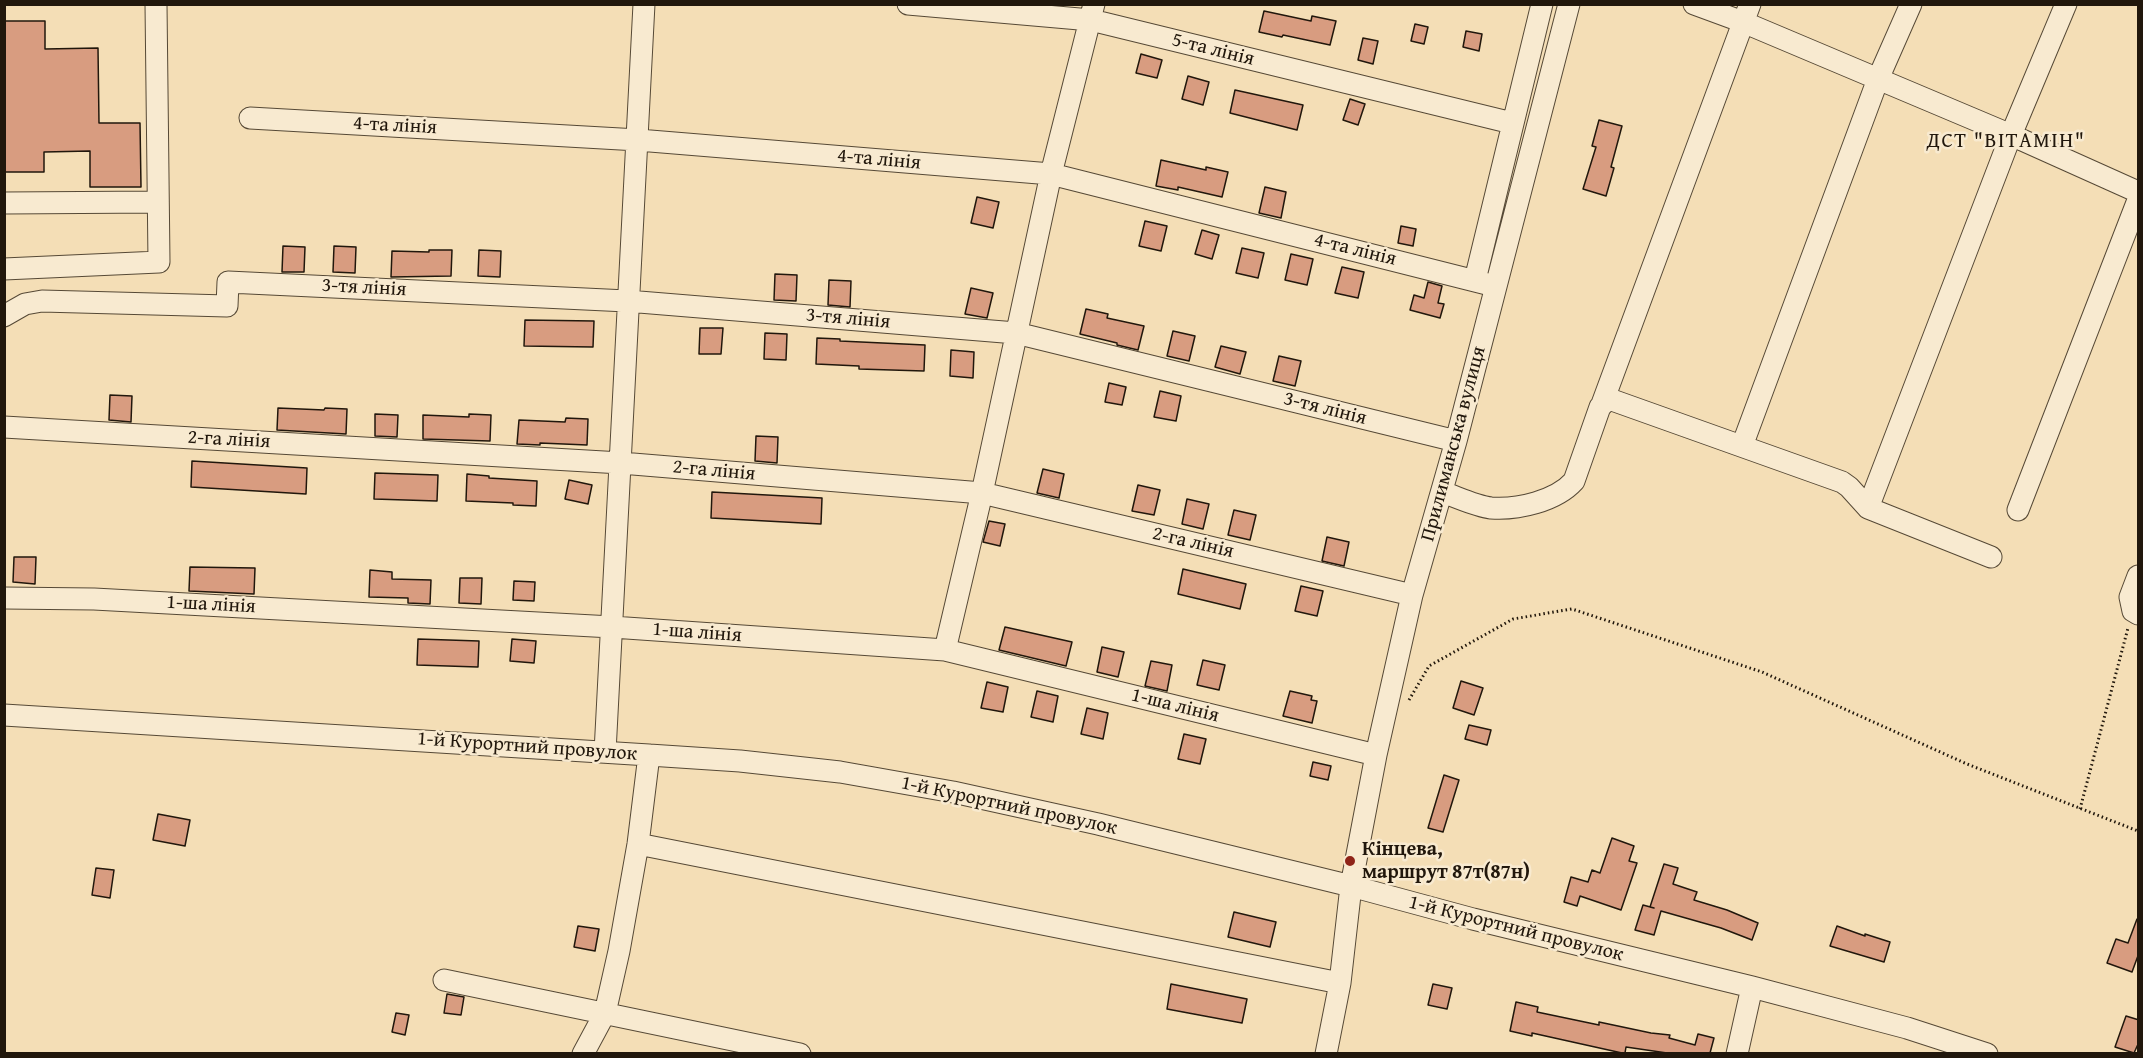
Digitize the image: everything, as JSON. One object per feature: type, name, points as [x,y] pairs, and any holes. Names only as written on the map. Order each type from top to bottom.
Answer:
[{"type":"street","points":[[4,269],[159,262],[156,4]]},
{"type":"street","points":[[605,752],[644,4]]},
{"type":"street","name":"5-та лінія","points":[[908,4],[1093,12],[1512,123]]},
{"type":"street","points":[[1485,283],[1512,123],[1542,4]]},
{"type":"street","name":"Прилиманська вулиця","points":[[1326,1053],[1340,983],[1351,886],[1376,755],[1412,595],[1456,441],[1485,283],[1569,4]]},
{"type":"street","points":[[1694,4],[1746,13],[1878,79],[2139,192]]},
{"type":"street","points":[[1743,446],[1878,79],[1911,4]]},
{"type":"street","points":[[1868,508],[2011,135],[2066,4]]},
{"type":"street","points":[[945,650],[982,493],[1051,174],[1093,12]]},
{"type":"street","points":[[1442,492],[1489,508],[1527,504],[1566,489],[1574,481],[1746,13]]},
{"type":"street","name":"4-та лінія","points":[[250,118],[638,140],[1051,174],[1485,283]]},
{"type":"street","points":[[2018,510],[2139,200]]},
{"type":"street","points":[[4,203],[158,202]]},
{"type":"street","name":"3-тя лінія","points":[[4,316],[25,304],[42,301],[226,306],[228,282],[627,301],[1016,333],[1456,441]]},
{"type":"street","points":[[1602,404],[1612,400],[1842,482],[1868,508],[1991,557]]},
{"type":"street","name":"2-га лінія","points":[[4,427],[621,463],[982,493],[1412,595]]},
{"type":"street","points":[[2136,612],[2130,597],[2139,576]]},
{"type":"street","name":"1-ша лінія","points":[[4,598],[94,599],[612,627],[945,650],[1376,755]]},
{"type":"street","name":"1-й Курортний провулок","points":[[4,715],[740,761],[840,772],[953,792],[1098,824],[1752,987],[1907,1028],[1987,1053]]},
{"type":"street","points":[[583,1053],[605,1013],[619,951],[638,844],[650,755]]},
{"type":"street","points":[[638,844],[1340,983]]},
{"type":"street","points":[[444,980],[800,1053]]},
{"type":"street","points":[[1737,1053],[1752,987]]},
{"type":"path","points":[[1406,706],[1429,666],[1513,619],[1572,609],[1762,672],[1967,764],[2139,831]]},
{"type":"path","points":[[2080,809],[2136,612]]},
{"type":"building","points":[[1264,11],[1311,21],[1312,16],[1336,21],[1330,45],[1259,32]]},
{"type":"building","points":[[4,21],[45,21],[45,49],[98,48],[99,123],[140,123],[141,187],[90,187],[90,151],[44,152],[44,172],[4,172]]},
{"type":"building","points":[[1415,24],[1428,27],[1424,44],[1411,41]]},
{"type":"building","points":[[1466,31],[1482,34],[1479,51],[1463,47]]},
{"type":"building","points":[[1363,38],[1378,41],[1373,64],[1358,60]]},
{"type":"building","points":[[1141,54],[1162,60],[1157,78],[1136,73]]},
{"type":"building","points":[[1188,76],[1209,82],[1203,105],[1182,99]]},
{"type":"building","points":[[1235,90],[1303,105],[1297,130],[1230,113]]},
{"type":"building","points":[[1350,99],[1365,104],[1358,125],[1343,120]]},
{"type":"building","points":[[1599,120],[1622,126],[1606,196],[1583,189],[1596,147],[1592,146]]},
{"type":"building","points":[[1161,160],[1206,170],[1206,167],[1228,172],[1222,197],[1178,187],[1178,190],[1156,186]]},
{"type":"building","points":[[1265,187],[1286,192],[1281,218],[1259,213]]},
{"type":"building","points":[[977,197],[999,202],[993,228],[971,223]]},
{"type":"building","points":[[1145,221],[1167,226],[1161,251],[1139,246]]},
{"type":"building","points":[[1401,226],[1416,229],[1413,246],[1398,243]]},
{"type":"building","points":[[1202,230],[1219,235],[1212,259],[1195,254]]},
{"type":"building","points":[[283,246],[305,247],[304,272],[282,272]]},
{"type":"building","points":[[334,246],[356,247],[355,273],[333,272]]},
{"type":"building","points":[[1242,248],[1264,253],[1258,278],[1236,273]]},
{"type":"building","points":[[429,250],[452,250],[451,276],[391,277],[392,251],[429,252]]},
{"type":"building","points":[[479,250],[501,251],[500,277],[478,276]]},
{"type":"building","points":[[1291,254],[1313,259],[1307,285],[1285,280]]},
{"type":"building","points":[[1342,267],[1364,272],[1358,298],[1335,293]]},
{"type":"building","points":[[775,274],[797,275],[796,301],[774,300]]},
{"type":"building","points":[[829,280],[851,281],[850,307],[828,305]]},
{"type":"building","points":[[1428,282],[1442,286],[1438,303],[1444,304],[1440,318],[1410,310],[1414,295],[1424,298]]},
{"type":"building","points":[[971,288],[993,293],[987,318],[965,314]]},
{"type":"building","points":[[1086,309],[1108,314],[1107,318],[1144,326],[1138,350],[1080,334]]},
{"type":"building","points":[[525,320],[594,321],[593,347],[524,346]]},
{"type":"building","points":[[700,328],[723,328],[721,354],[699,354]]},
{"type":"building","points":[[1173,331],[1195,336],[1189,361],[1167,356]]},
{"type":"building","points":[[765,333],[787,334],[786,360],[764,359]]},
{"type":"building","points":[[817,338],[925,345],[924,371],[859,369],[859,366],[816,364]]},
{"type":"building","points":[[1221,346],[1246,352],[1240,374],[1215,367]]},
{"type":"building","points":[[951,350],[974,352],[973,378],[950,376]]},
{"type":"building","points":[[1279,356],[1301,361],[1295,386],[1273,381]]},
{"type":"building","points":[[1109,383],[1126,387],[1122,405],[1105,402]]},
{"type":"building","points":[[1160,391],[1181,396],[1176,421],[1154,417]]},
{"type":"building","points":[[110,395],[132,396],[131,422],[109,420]]},
{"type":"building","points":[[278,408],[347,409],[346,434],[277,430]]},
{"type":"building","points":[[375,414],[398,415],[397,437],[375,436]]},
{"type":"building","points":[[469,414],[491,415],[490,441],[423,439],[423,415],[469,417]]},
{"type":"building","points":[[566,418],[588,419],[587,445],[517,444],[519,420],[565,422]]},
{"type":"building","points":[[756,436],[778,437],[777,463],[755,461]]},
{"type":"building","points":[[192,461],[307,468],[306,494],[191,487]]},
{"type":"building","points":[[1043,469],[1064,474],[1059,498],[1037,493]]},
{"type":"building","points":[[375,473],[438,475],[437,501],[374,499]]},
{"type":"building","points":[[467,474],[537,481],[536,506],[466,501]]},
{"type":"building","points":[[569,480],[592,485],[588,504],[565,499]]},
{"type":"building","points":[[1138,485],[1160,490],[1154,515],[1132,511]]},
{"type":"building","points":[[712,492],[822,498],[821,524],[711,518]]},
{"type":"building","points":[[1187,499],[1209,504],[1203,529],[1182,524]]},
{"type":"building","points":[[1234,510],[1256,515],[1250,540],[1228,535]]},
{"type":"building","points":[[989,521],[1005,524],[1000,546],[983,542]]},
{"type":"building","points":[[1327,537],[1349,542],[1344,566],[1322,561]]},
{"type":"building","points":[[14,557],[36,557],[35,584],[13,582]]},
{"type":"building","points":[[190,567],[255,568],[254,594],[189,591]]},
{"type":"building","points":[[1183,569],[1246,584],[1240,609],[1178,594]]},
{"type":"building","points":[[370,570],[392,572],[392,579],[431,580],[430,604],[408,603],[408,598],[369,597]]},
{"type":"building","points":[[460,578],[482,578],[481,604],[459,603]]},
{"type":"building","points":[[514,581],[535,582],[534,601],[513,600]]},
{"type":"building","points":[[1301,586],[1323,591],[1317,616],[1295,611]]},
{"type":"building","points":[[1005,627],[1072,642],[1066,666],[999,650]]},
{"type":"building","points":[[418,639],[479,641],[478,667],[417,665]]},
{"type":"building","points":[[512,639],[536,641],[534,663],[510,661]]},
{"type":"building","points":[[1102,647],[1124,652],[1118,677],[1097,672]]},
{"type":"building","points":[[1203,660],[1225,665],[1219,690],[1197,685]]},
{"type":"building","points":[[1151,661],[1172,665],[1167,691],[1145,686]]},
{"type":"building","points":[[1461,681],[1483,688],[1474,715],[1453,708]]},
{"type":"building","points":[[987,682],[1008,687],[1003,712],[981,708]]},
{"type":"building","points":[[1037,691],[1058,696],[1053,722],[1031,717]]},
{"type":"building","points":[[1290,691],[1312,696],[1311,700],[1317,701],[1312,723],[1283,716]]},
{"type":"building","points":[[1087,708],[1108,713],[1103,739],[1081,734]]},
{"type":"building","points":[[1469,725],[1491,730],[1487,745],[1465,739]]},
{"type":"building","points":[[1184,734],[1206,739],[1200,764],[1178,759]]},
{"type":"building","points":[[1313,762],[1331,766],[1328,780],[1310,776]]},
{"type":"building","points":[[1444,775],[1459,780],[1443,832],[1428,828]]},
{"type":"building","points":[[158,814],[190,820],[185,846],[153,840]]},
{"type":"building","points":[[1612,838],[1634,846],[1629,861],[1637,863],[1621,910],[1580,896],[1577,906],[1564,902],[1571,877],[1588,882],[1592,870],[1600,873]]},
{"type":"building","points":[[1664,864],[1678,868],[1673,884],[1697,892],[1694,900],[1758,923],[1752,940],[1721,928],[1661,911],[1654,935],[1635,930],[1643,905],[1650,907]]},
{"type":"building","points":[[96,868],[114,870],[110,898],[92,895]]},
{"type":"building","points":[[1234,912],[1276,922],[1270,947],[1228,937]]},
{"type":"building","points":[[2137,919],[2139,919],[2139,953],[2132,972],[2107,963],[2116,939],[2128,943]]},
{"type":"building","points":[[578,926],[599,929],[595,951],[574,947]]},
{"type":"building","points":[[1837,926],[1890,942],[1884,962],[1830,946]]},
{"type":"building","points":[[1171,984],[1247,999],[1242,1023],[1167,1009]]},
{"type":"building","points":[[1433,984],[1452,988],[1447,1009],[1428,1005]]},
{"type":"building","points":[[447,994],[464,997],[461,1015],[444,1013]]},
{"type":"building","points":[[1516,1002],[1538,1007],[1537,1012],[1599,1025],[1599,1022],[1670,1035],[1669,1038],[1695,1045],[1698,1034],[1714,1038],[1710,1053],[1667,1053],[1626,1047],[1625,1053],[1622,1053],[1532,1033],[1532,1036],[1510,1031]]},
{"type":"building","points":[[396,1013],[409,1015],[405,1035],[392,1032]]},
{"type":"building","points":[[2126,1016],[2139,1020],[2139,1042],[2134,1053],[2115,1047]]},
{"type":"place","name":"Кінцева, маршрут 87т(87н)","points":[[1350,861]]},
{"type":"district","name":"ДСТ \"ВІТАМІН\"","points":[[2006,142]]}]
